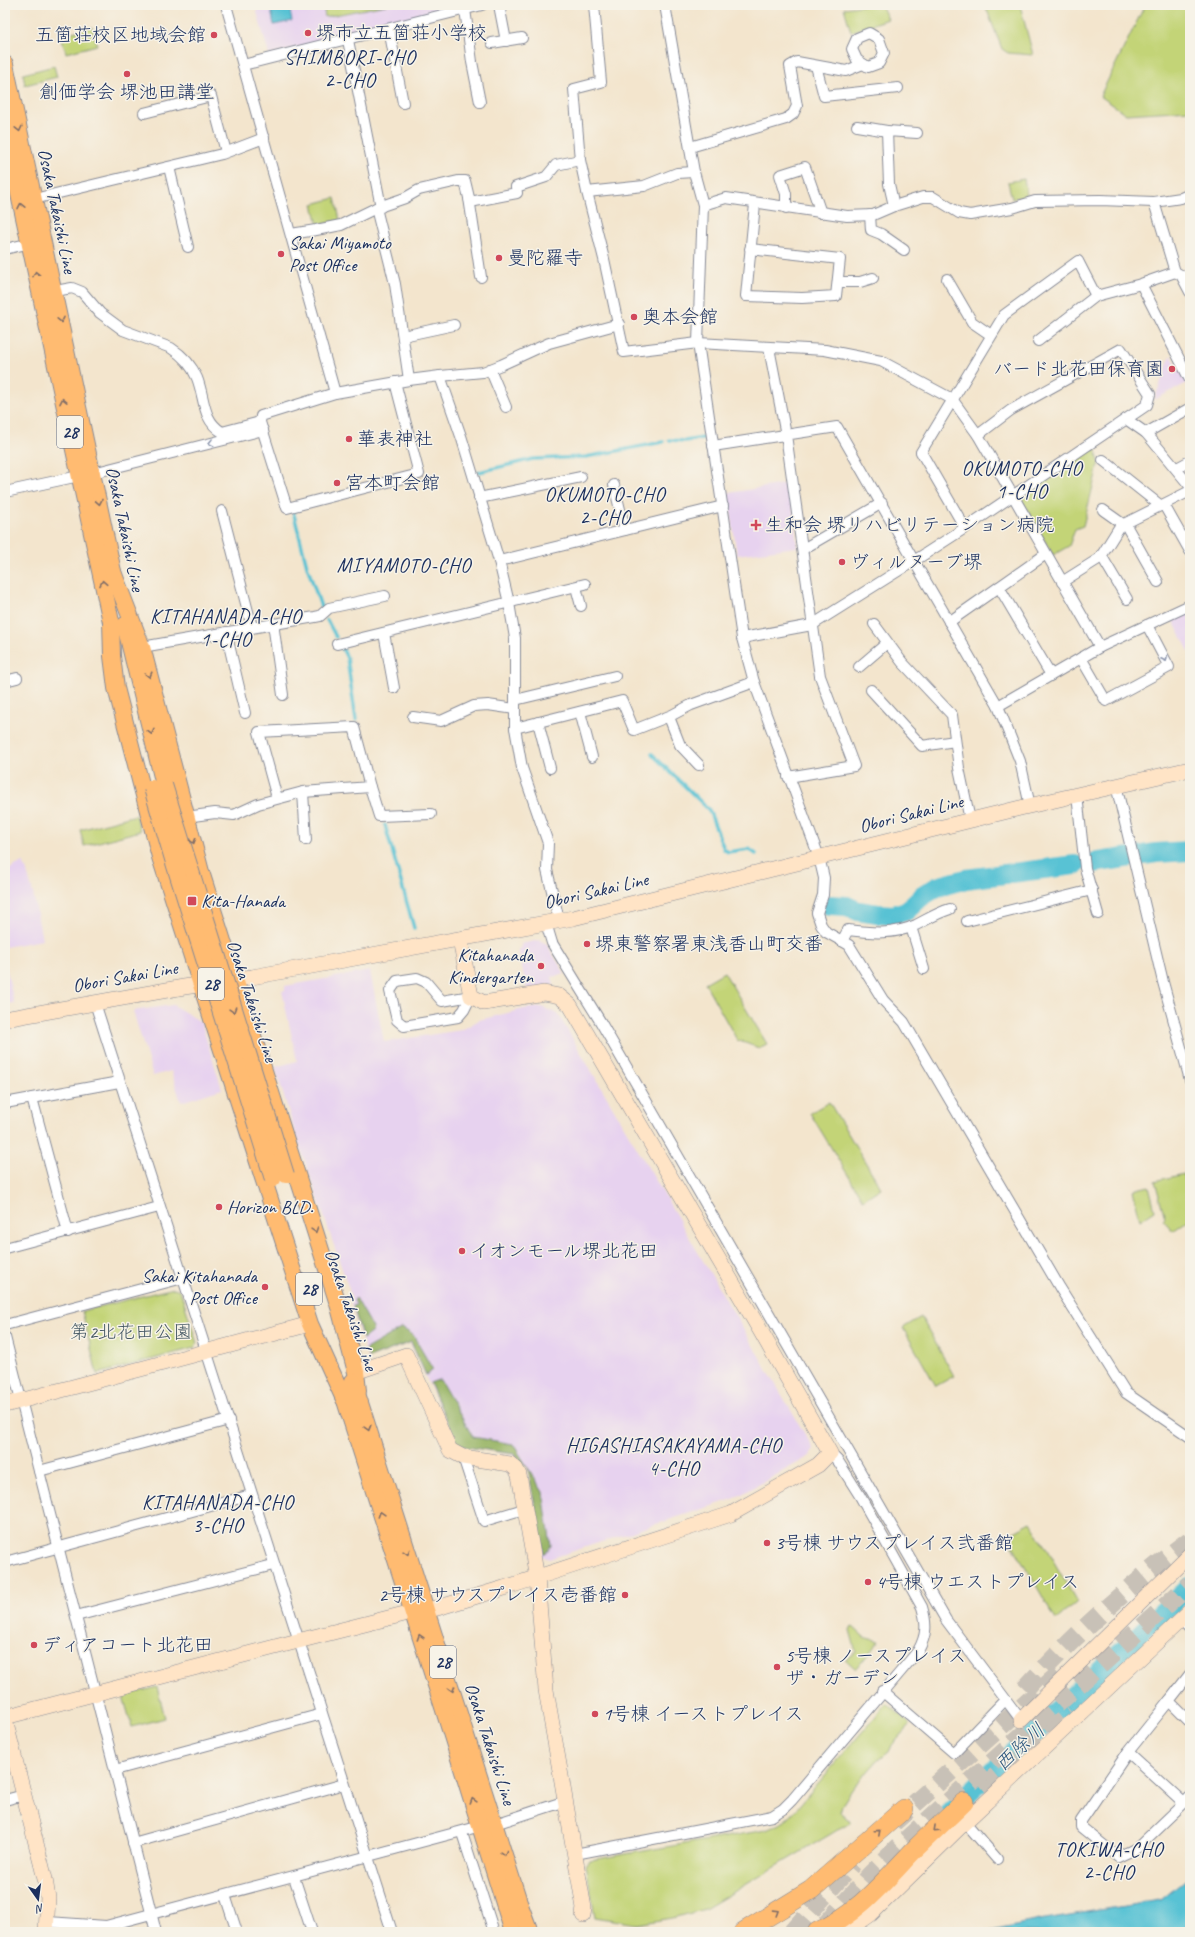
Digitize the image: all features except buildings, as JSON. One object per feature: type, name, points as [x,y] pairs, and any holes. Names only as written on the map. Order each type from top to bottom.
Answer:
[{"type":"highway","points":[[817,1932],[837,1922],[871,1895],[928,1836],[964,1802]]},
{"type":"highway","points":[[743,1932],[811,1890],[904,1809]]},
{"type":"main road","name":"Osaka Takaishi Line","points":[[5,64],[34,199],[36,242],[55,291],[87,475],[110,621],[158,786]]},
{"type":"main road","name":"Osaka Takaishi Line","points":[[5,129],[36,242],[87,475],[113,572],[135,670],[174,866],[280,1177],[488,1826],[530,1932]]},
{"type":"main road","points":[[113,572],[142,647],[201,872],[340,1307],[356,1372],[351,1395]]},
{"type":"main road","points":[[110,621],[116,688],[160,857],[310,1324],[351,1395]]},
{"type":"main road","name":"Osaka Takaishi Line","points":[[488,1826],[513,1932]]},
{"type":"street","points":[[226,5],[335,393]]},
{"type":"street","points":[[243,65],[348,40],[461,8],[482,5]]},
{"type":"street","points":[[499,5],[506,41]]},
{"type":"street","points":[[594,5],[601,82],[574,89],[580,160],[604,258],[624,352],[698,343],[826,350],[881,361],[952,399],[978,435],[1100,647]]},
{"type":"street","points":[[665,5],[694,172],[703,204],[698,343],[742,638],[754,682],[788,777],[819,857],[824,878],[823,895],[818,913],[821,925],[826,932],[849,945],[883,1000],[904,1022],[1060,1288],[1126,1392],[1190,1437]]},
{"type":"street","points":[[461,8],[480,102]]},
{"type":"street","points":[[389,29],[403,103]]},
{"type":"street","points":[[492,43],[522,38]]},
{"type":"street","points":[[348,40],[378,207],[395,284],[409,380]]},
{"type":"street","points":[[690,147],[786,119],[793,114],[797,106],[790,66],[797,62],[846,71],[863,64]]},
{"type":"street","points":[[816,66],[824,96],[898,88]]},
{"type":"street","points":[[144,113],[211,96],[226,152]]},
{"type":"street","points":[[857,126],[887,131],[917,133]]},
{"type":"street","points":[[887,131],[889,184],[894,206]]},
{"type":"street","points":[[34,199],[170,167],[226,152],[264,138]]},
{"type":"street","points":[[469,198],[470,202],[517,193],[516,187],[546,178],[556,165],[580,160]]},
{"type":"street","points":[[170,167],[188,247]]},
{"type":"street","points":[[786,208],[786,194],[780,175],[805,167],[821,213]]},
{"type":"street","points":[[587,192],[644,186],[677,173],[694,172]]},
{"type":"street","points":[[291,234],[341,224],[378,207],[406,198],[419,190],[458,181],[465,182],[469,198],[481,277]]},
{"type":"street","points":[[703,204],[726,198],[755,204],[847,216],[870,215],[923,196],[933,197],[959,213],[970,215],[1012,208],[1035,201],[1100,200],[1154,202],[1181,198],[1190,194]]},
{"type":"street","points":[[1154,202],[1175,272]]},
{"type":"street","points":[[750,249],[840,259],[836,296],[802,298],[746,296],[750,249],[755,204]]},
{"type":"street","points":[[870,215],[871,230],[881,234],[904,250]]},
{"type":"street","points":[[5,249],[36,242]]},
{"type":"street","points":[[965,528],[921,452],[1004,315],[1078,261],[1096,296]]},
{"type":"street","points":[[1038,341],[1096,296],[1141,284],[1175,272],[1181,275],[1190,292]]},
{"type":"street","points":[[838,282],[860,282],[873,278]]},
{"type":"street","points":[[947,279],[972,322],[991,335]]},
{"type":"street","points":[[1141,284],[1190,380]]},
{"type":"street","points":[[55,291],[72,288],[82,292],[100,313],[123,330],[171,348],[178,353],[197,377],[209,422],[215,428],[222,432],[261,426]]},
{"type":"street","points":[[395,382],[419,474],[287,508],[261,426],[261,416],[335,393],[395,382],[409,380],[483,372],[550,343],[619,324]]},
{"type":"street","points":[[403,336],[454,325]]},
{"type":"street","points":[[769,348],[786,436],[820,676],[854,766],[788,777]]},
{"type":"street","points":[[742,638],[812,625],[965,528],[1126,419],[1146,405],[1150,394],[1121,349],[1011,410],[978,435]]},
{"type":"street","points":[[490,369],[506,407]]},
{"type":"street","points":[[440,376],[462,439],[479,498],[500,561],[509,603],[514,638],[515,728],[522,768],[548,843],[547,870],[552,922],[552,943],[603,1027],[946,1620],[1021,1720],[1190,1554]]},
{"type":"street","points":[[1146,432],[1190,408]]},
{"type":"street","points":[[1126,419],[1146,432],[1177,468],[1190,486]]},
{"type":"street","points":[[5,492],[87,475],[261,426]]},
{"type":"street","points":[[713,446],[837,427],[998,706],[1020,761],[1030,806]]},
{"type":"street","points":[[1103,460],[1162,506],[1190,551]]},
{"type":"street","points":[[1177,468],[1190,461]]},
{"type":"street","points":[[479,498],[581,477]]},
{"type":"street","points":[[614,485],[625,530]]},
{"type":"street","points":[[1062,582],[1101,555],[1120,526],[1190,491]]},
{"type":"street","points":[[803,549],[882,503]]},
{"type":"street","points":[[500,561],[723,506]]},
{"type":"street","points":[[1103,510],[1127,527],[1158,582]]},
{"type":"street","points":[[222,511],[252,627]]},
{"type":"street","points":[[949,622],[1046,554]]},
{"type":"street","points":[[1101,555],[1127,599]]},
{"type":"street","points":[[337,644],[581,586],[581,606]]},
{"type":"street","points":[[999,587],[1051,676]]},
{"type":"street","points":[[142,647],[320,616],[329,608],[385,596]]},
{"type":"street","points":[[998,706],[1100,647],[1190,604]]},
{"type":"street","points":[[273,624],[283,695]]},
{"type":"street","points":[[874,624],[902,662],[952,715],[955,740],[970,820]]},
{"type":"street","points":[[1081,658],[1106,701],[1169,667],[1147,625]]},
{"type":"street","points":[[226,632],[245,713]]},
{"type":"street","points":[[384,633],[394,688]]},
{"type":"street","points":[[859,668],[887,642]]},
{"type":"street","points":[[413,717],[441,720],[474,706],[515,704],[615,676]]},
{"type":"street","points":[[5,682],[17,678]]},
{"type":"street","points":[[515,728],[622,701],[634,730],[669,717],[691,705],[754,682]]},
{"type":"street","points":[[871,690],[922,746],[955,740]]},
{"type":"street","points":[[580,712],[592,757]]},
{"type":"street","points":[[669,717],[680,745],[699,766]]},
{"type":"street","points":[[538,722],[550,768]]},
{"type":"street","points":[[277,798],[259,732],[354,727],[379,816],[431,814]]},
{"type":"street","name":"Obori Sakai Line","points":[[5,1019],[552,922],[970,820],[1190,769]]},
{"type":"street","points":[[1116,785],[1133,850],[1163,982],[1190,1080]]},
{"type":"street","points":[[186,817],[215,813],[234,815],[258,804],[302,792],[370,787]]},
{"type":"street","points":[[302,792],[306,840]]},
{"type":"street","points":[[1076,795],[1085,868],[1098,914]]},
{"type":"street","points":[[967,921],[1092,890]]},
{"type":"street","points":[[842,941],[848,930],[870,933],[893,932],[911,927],[937,913],[950,909]]},
{"type":"street","points":[[911,927],[924,969]]},
{"type":"street","points":[[460,939],[471,996],[464,1010],[458,1017],[404,1026],[397,1020],[390,991],[397,981],[417,978],[426,982],[442,1001],[471,996],[484,1003],[544,993],[559,996],[570,1005],[830,1453],[838,1461],[860,1496],[918,1598],[926,1623],[926,1634],[918,1651],[882,1691],[783,1809],[772,1816],[575,1854]]},
{"type":"street","points":[[95,1003],[159,1207],[207,1350],[273,1565],[392,1932]]},
{"type":"street","points":[[5,1103],[119,1082]]},
{"type":"street","points":[[32,1098],[68,1232]]},
{"type":"street","points":[[5,1248],[159,1207]]},
{"type":"street","points":[[5,1325],[183,1278]]},
{"type":"street","points":[[5,1404],[310,1324]]},
{"type":"street","points":[[5,1337],[156,1932]]},
{"type":"street","points":[[356,1372],[406,1355],[447,1446],[454,1454],[463,1457],[510,1464],[516,1469],[519,1475],[537,1578],[546,1690],[584,1908],[583,1916]]},
{"type":"street","points":[[39,1471],[229,1420]]},
{"type":"street","points":[[566,1801],[488,1826],[106,1926],[47,1927],[48,1898],[46,1879],[5,1718],[96,1693],[419,1611],[537,1578],[731,1514],[818,1465],[830,1453]]},
{"type":"street","points":[[463,1457],[484,1521],[524,1509]]},
{"type":"street","points":[[5,1562],[252,1495]]},
{"type":"street","points":[[76,1616],[273,1565]]},
{"type":"street","points":[[845,1932],[871,1914],[965,1822],[1187,1620]]},
{"type":"street","points":[[1128,1752],[1187,1800],[1137,1848],[1118,1857],[1081,1827],[1081,1822],[1128,1752],[1190,1674]]},
{"type":"street","points":[[882,1691],[954,1753],[1005,1700]]},
{"type":"street","points":[[1169,1701],[1190,1722]]},
{"type":"street","points":[[115,1770],[322,1714]]},
{"type":"street","points":[[133,1843],[344,1784]]},
{"type":"street","points":[[5,1800],[24,1795]]},
{"type":"street","points":[[965,1822],[997,1859]]},
{"type":"street","points":[[462,1833],[494,1932]]},
{"type":"street","points":[[294,1876],[312,1932]]},
{"type":"street","points":[[225,1895],[237,1932]]},
{"type":"shaded area","name":"堺市立五箇荘小学校","points":[[255,5],[437,5],[439,12],[269,55]]},
{"type":"shaded area","name":"バード北花田保育園","points":[[1171,355],[1187,383],[1154,400]]},
{"type":"shaded area","points":[[790,483],[797,547],[737,555],[728,493]]},
{"type":"shaded area","points":[[1190,610],[1190,653],[1172,619]]},
{"type":"shaded area","points":[[22,862],[26,868],[33,893],[42,940],[5,947],[5,872]]},
{"type":"shaded area","name":"Kitahanada Kindergarten","points":[[540,940],[547,945],[565,974],[552,977],[554,985],[527,990],[518,949],[522,948],[521,944]]},
{"type":"shaded area","points":[[5,962],[14,1003],[5,1004]]},
{"type":"shaded area","name":"イオンモール堺北花田","points":[[370,971],[384,1042],[462,1030],[479,1020],[524,1009],[542,1007],[558,1014],[813,1448],[810,1456],[733,1499],[549,1559],[542,1556],[528,1468],[513,1455],[461,1446],[456,1442],[410,1343],[368,1359],[350,1301],[351,1297],[349,1289],[294,1129],[275,1067],[297,1061],[282,991],[285,990],[285,986]]},
{"type":"shaded area","points":[[173,1005],[201,1022],[222,1089],[181,1102],[171,1071],[153,1076],[133,1011]]},
{"type":"green space","points":[[323,5],[386,5],[325,17]]},
{"type":"green space","points":[[881,5],[888,19],[851,32],[844,8]]},
{"type":"green space","points":[[985,5],[1020,5],[1033,55],[1008,53],[1002,49]]},
{"type":"green space","points":[[1145,5],[1190,5],[1190,110],[1126,114],[1100,96]]},
{"type":"green space","points":[[92,27],[97,45],[66,53],[61,35]]},
{"type":"green space","points":[[54,66],[57,77],[25,85],[23,74]]},
{"type":"green space","points":[[1024,179],[1027,195],[1012,199],[1008,182]]},
{"type":"green space","points":[[335,198],[340,220],[318,225],[313,204]]},
{"type":"green space","points":[[1093,449],[1096,450],[1099,462],[1083,526],[1075,529],[1069,546],[1053,555],[1022,501],[1023,496]]},
{"type":"green space","points":[[136,815],[140,831],[84,846],[80,830]]},
{"type":"green space","points":[[724,972],[767,1044],[759,1048],[737,1040],[705,983]]},
{"type":"green space","points":[[829,1102],[881,1188],[863,1200],[810,1113]]},
{"type":"green space","points":[[1184,1174],[1190,1202],[1190,1219],[1173,1231],[1163,1220],[1165,1218],[1155,1181]]},
{"type":"green space","points":[[1149,1186],[1155,1210],[1140,1220],[1133,1190]]},
{"type":"green space","name":"第2北花田公園","points":[[174,1288],[180,1290],[197,1343],[194,1348],[97,1374],[82,1311]]},
{"type":"green space","points":[[356,1298],[373,1328],[372,1332],[363,1339],[353,1306],[356,1305],[354,1300]]},
{"type":"green space","points":[[921,1317],[954,1376],[936,1386],[903,1328]]},
{"type":"green space","points":[[402,1328],[413,1335],[433,1370],[426,1375],[411,1342],[369,1358],[366,1349]]},
{"type":"green space","points":[[440,1380],[473,1437],[513,1444],[528,1468],[514,1454],[461,1446],[456,1441],[430,1383]]},
{"type":"green space","points":[[528,1468],[543,1492],[551,1546],[544,1554]]},
{"type":"green space","points":[[1031,1522],[1077,1602],[1056,1620],[1007,1535]]},
{"type":"green space","points":[[852,1626],[864,1637],[879,1641],[856,1669],[845,1659],[856,1652],[850,1630]]},
{"type":"green space","points":[[157,1687],[165,1718],[132,1727],[123,1696]]},
{"type":"green space","points":[[887,1703],[911,1725],[892,1745],[890,1750],[878,1760],[853,1788],[842,1805],[840,1812],[851,1822],[705,1909],[677,1917],[637,1924],[595,1917],[586,1865],[590,1860],[766,1830],[780,1824],[790,1816]]},
{"type":"water","points":[[270,5],[289,5],[292,21],[274,25]]},
{"type":"water","points":[[1190,1876],[1190,1932],[982,1932],[1039,1920],[1161,1900]]},
{"type":"waterway","points":[[669,440],[685,441],[703,438]]},
{"type":"waterway","points":[[479,472],[533,459],[586,457],[663,442]]},
{"type":"waterway","points":[[293,511],[307,566],[321,607]]},
{"type":"waterway","points":[[327,620],[336,637]]},
{"type":"waterway","points":[[342,648],[347,658],[356,720]]},
{"type":"waterway","points":[[652,754],[709,810],[724,849],[728,852],[749,849],[756,854]]},
{"type":"waterway","points":[[385,825],[414,928]]},
{"type":"waterway","points":[[1093,863],[1156,853],[1190,851]]},
{"type":"waterway","points":[[829,905],[847,906],[858,911],[892,915],[906,911],[921,897],[937,887],[966,879],[1075,865]]},
{"type":"waterway","name":"西除川","points":[[948,1813],[1190,1587]]},
{"type":"tunnel","points":[[1025,1689],[1104,1610],[1146,1574],[1190,1540]]},
{"type":"tunnel","points":[[826,1924],[870,1875],[904,1842],[1190,1584]]},
{"type":"tunnel","points":[[893,1823],[1058,1675]]},
{"type":"tunnel","points":[[982,1788],[1072,1713]]},
{"type":"tunnel","points":[[792,1932],[853,1863]]},
{"type":"place","name":"堺市立五箇荘小学校","points":[[308,33]]},
{"type":"place","name":"五箇荘校区地域会館","points":[[214,35]]},
{"type":"place","name":"創価学会 堺池田講堂","points":[[127,74]]},
{"type":"place","name":"Sakai Miyamoto Post Office","points":[[281,254]]},
{"type":"place","name":"曼陀羅寺","points":[[499,258]]},
{"type":"place","name":"奥本会館","points":[[634,317]]},
{"type":"place","name":"バード北花田保育園","points":[[1172,369]]},
{"type":"place","name":"華表神社","points":[[349,439]]},
{"type":"place","name":"宮本町会館","points":[[337,483]]},
{"type":"place","name":"生和会 堺リハビリテーション病院","points":[[756,525]]},
{"type":"place","name":"ヴィルヌーブ堺","points":[[842,562]]},
{"type":"place","name":"Kita-Hanada","points":[[192,901]]},
{"type":"place","name":"堺東警察署東浅香山町交番","points":[[587,944]]},
{"type":"place","name":"Kitahanada Kindergarten","points":[[541,966]]},
{"type":"place","name":"Horizon BLD.","points":[[219,1207]]},
{"type":"place","name":"イオンモール堺北花田","points":[[462,1251]]},
{"type":"place","name":"Sakai Kitahanada Post Office","points":[[265,1287]]},
{"type":"place","name":"3号棟 サウスプレイス弐番館","points":[[767,1543]]},
{"type":"place","name":"4号棟 ウエストプレイス","points":[[868,1582]]},
{"type":"place","name":"2号棟 サウスプレイス壱番館","points":[[625,1595]]},
{"type":"place","name":"ディアコート北花田","points":[[34,1645]]},
{"type":"place","name":"5号棟 ノースプレイス ザ・ガーデン","points":[[777,1667]]},
{"type":"place","name":"1号棟 イーストプレイス","points":[[595,1714]]},
{"type":"district","name":"SHIMBORI-CHO 2-CHO","points":[[350,68]]},
{"type":"district","name":"OKUMOTO-CHO 1-CHO","points":[[1022,480]]},
{"type":"district","name":"OKUMOTO-CHO 2-CHO","points":[[605,506]]},
{"type":"district","name":"MIYAMOTO-CHO","points":[[404,565]]},
{"type":"district","name":"KITAHANADA-CHO 1-CHO","points":[[226,628]]},
{"type":"district","name":"HIGASHIASAKAYAMA-CHO 4-CHO","points":[[674,1456]]},
{"type":"district","name":"KITAHANADA-CHO 3-CHO","points":[[218,1514]]},
{"type":"district","name":"TOKIWA-CHO 2-CHO","points":[[1109,1860]]}]
